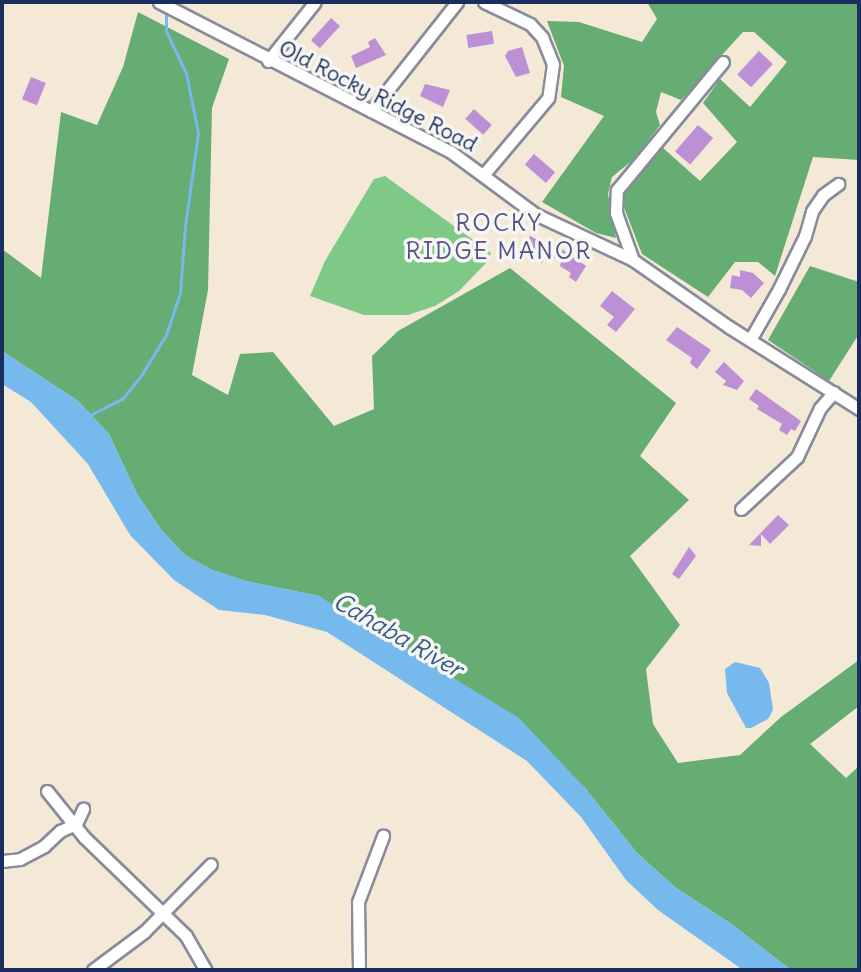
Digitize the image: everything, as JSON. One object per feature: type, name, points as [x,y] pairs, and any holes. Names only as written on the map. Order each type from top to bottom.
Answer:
[{"type":"street","name":"Old Rocky Ridge Road","points":[[159,2],[268,61],[419,134],[484,174],[544,220],[633,260],[859,409]]},
{"type":"street","points":[[268,61],[315,2]]},
{"type":"street","points":[[371,111],[457,2]]},
{"type":"street","points":[[484,2],[530,24],[542,37],[553,64],[548,98],[484,174]]},
{"type":"street","points":[[633,260],[616,213],[617,190],[723,62]]},
{"type":"street","points":[[750,340],[805,236],[812,211],[823,195],[838,184]]},
{"type":"street","points":[[741,509],[797,457],[820,408],[834,392]]},
{"type":"street","points":[[47,791],[84,837],[186,936],[206,970]]},
{"type":"street","points":[[2,861],[30,855],[76,824],[83,809]]},
{"type":"street","points":[[359,970],[358,902],[383,836]]},
{"type":"street","points":[[93,970],[124,949],[164,914],[211,864]]},
{"type":"green space","points":[[647,2],[859,2],[859,160],[813,157],[775,276],[758,262],[735,262],[708,297],[642,254],[620,197],[662,147],[700,181],[737,142],[703,103],[720,79],[750,107],[787,62],[754,32],[743,32],[681,100],[661,92],[656,112],[660,125],[634,159],[612,177],[608,194],[616,238],[596,233],[542,202],[604,116],[561,97],[564,66],[547,21],[579,22],[642,42],[657,19]]},
{"type":"green space","points":[[138,12],[229,59],[212,108],[208,290],[192,375],[228,395],[240,354],[273,352],[334,426],[374,409],[372,356],[398,331],[510,268],[676,403],[640,456],[689,500],[630,556],[680,625],[646,669],[653,724],[678,763],[740,755],[781,717],[859,660],[859,706],[810,744],[846,778],[859,766],[859,970],[791,970],[730,923],[676,888],[637,853],[585,788],[319,596],[246,581],[212,570],[186,556],[162,531],[137,494],[109,434],[78,401],[2,351],[2,249],[41,278],[61,112],[97,125],[123,67]]},
{"type":"green space","points":[[385,176],[491,253],[486,263],[459,291],[435,306],[408,315],[364,315],[310,296],[325,261],[374,179]]},
{"type":"green space","points":[[810,266],[859,282],[859,334],[829,381],[768,340]]},
{"type":"water","points":[[2,351],[78,401],[109,434],[137,494],[162,531],[186,556],[212,570],[246,581],[319,596],[519,718],[585,788],[637,853],[676,888],[730,923],[791,970],[743,970],[658,910],[626,880],[581,817],[527,761],[327,632],[265,615],[219,610],[174,580],[130,535],[88,464],[31,402],[2,384]]},
{"type":"water","points":[[735,662],[760,668],[769,683],[773,710],[768,719],[751,728],[746,728],[727,693],[725,669]]},
{"type":"building","points":[[331,18],[340,26],[320,48],[311,40]]},
{"type":"building","points":[[492,31],[494,44],[468,48],[466,35]]},
{"type":"building","points":[[375,38],[386,55],[356,68],[351,56],[370,47],[368,42]]},
{"type":"building","points":[[522,47],[530,73],[516,77],[505,56],[508,51]]},
{"type":"building","points":[[759,51],[773,64],[751,87],[737,74]]},
{"type":"building","points":[[31,77],[46,83],[37,105],[22,99]]},
{"type":"building","points":[[425,84],[450,90],[443,107],[420,96]]},
{"type":"building","points":[[474,109],[492,125],[483,135],[465,119]]},
{"type":"building","points":[[698,125],[713,138],[690,165],[675,151]]},
{"type":"building","points":[[534,154],[555,172],[546,183],[525,165]]},
{"type":"building","points":[[530,236],[559,251],[560,248],[586,266],[576,282],[569,277],[571,273],[560,266],[561,262],[547,253],[542,263],[526,255],[529,251],[524,248]]},
{"type":"building","points":[[740,270],[753,273],[764,283],[751,298],[742,290],[730,288],[732,275],[740,277]]},
{"type":"building","points":[[612,291],[635,309],[616,332],[607,325],[614,317],[600,306]]},
{"type":"building","points":[[677,327],[711,350],[697,369],[690,363],[692,358],[666,340]]},
{"type":"building","points":[[724,362],[744,381],[737,390],[723,385],[726,381],[715,372]]},
{"type":"building","points":[[756,389],[801,421],[795,431],[791,429],[787,435],[779,430],[782,424],[757,409],[759,406],[749,399]]},
{"type":"building","points":[[778,515],[789,525],[770,544],[761,534],[761,546],[749,545]]},
{"type":"building","points":[[689,547],[696,556],[679,579],[672,574]]},
{"type":"waterway","points":[[90,415],[122,399],[142,374],[166,335],[180,293],[185,226],[198,133],[186,73],[166,31],[166,10]]},
{"type":"district","name":"ROCKY RIDGE MANOR","points":[[499,237]]},
{"type":"water label","name":"Cahaba River","points":[[398,635]]}]
